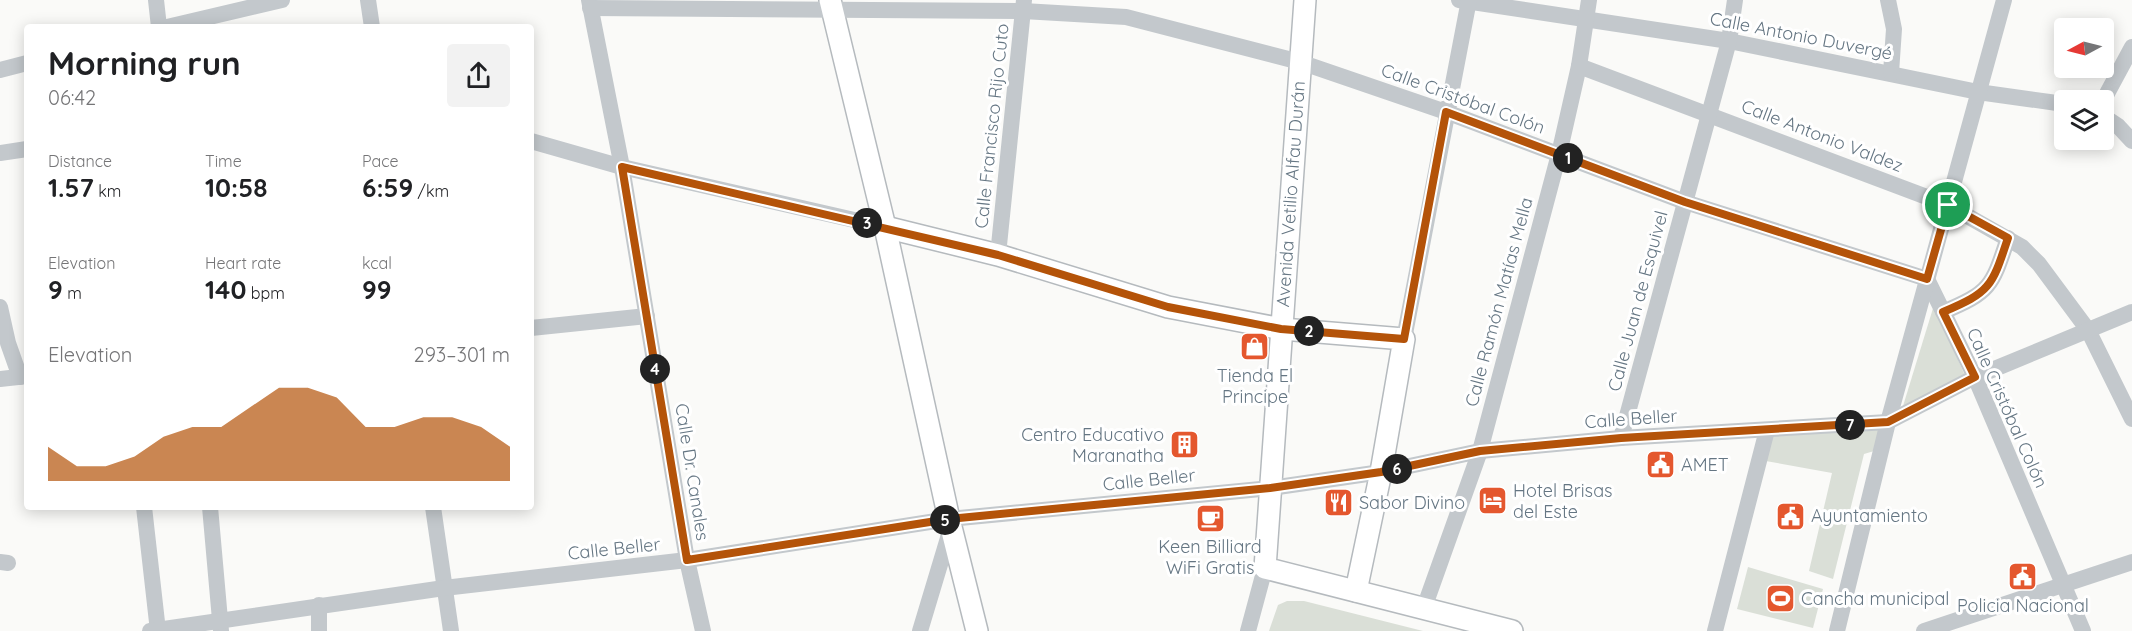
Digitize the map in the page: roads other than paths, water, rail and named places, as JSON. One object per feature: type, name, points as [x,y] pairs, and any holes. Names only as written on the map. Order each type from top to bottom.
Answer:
[{"type":"main road","name":"Avenida Vetilio Alfau Durán","points":[[1265,568],[1305,0]]},
{"type":"main road","points":[[832,5],[885,227],[950,524],[976,631]]},
{"type":"main road","points":[[885,227],[998,255],[1168,307],[1281,329],[1404,339],[1381,472],[1356,591]]},
{"type":"main road","points":[[1265,568],[1512,631]]},
{"type":"street","points":[[156,0],[159,24]]},
{"type":"street","points":[[180,24],[282,0]]},
{"type":"street","points":[[368,0],[372,24]]},
{"type":"street","name":"Calle Ramón Matías Mella","points":[[1424,608],[1480,451],[1559,154],[1579,66],[1589,0]]},
{"type":"street","name":"Calle Juan de Esquivel","points":[[1621,438],[1728,40],[1735,0]]},
{"type":"street","points":[[1888,0],[1894,29],[1890,73]]},
{"type":"street","points":[[1837,631],[1888,422],[2004,0]]},
{"type":"street","points":[[1404,339],[1466,1]]},
{"type":"street","name":"Calle Antonio Duvergé","points":[[1466,1],[1728,40],[1978,92],[2054,103]]},
{"type":"street","name":"Calle Cristóbal Colón","points":[[590,4],[1024,5],[1126,17],[1300,62],[1446,112],[1685,202],[1927,279],[1975,377],[2083,631]]},
{"type":"street","name":"Calle Dr. Canales","points":[[590,4],[622,167],[687,560],[703,631]]},
{"type":"street","name":"Calle Francisco Rijo Cuto","points":[[998,255],[1024,5]]},
{"type":"street","points":[[2109,90],[2132,47]]},
{"type":"street","points":[[0,70],[24,64]]},
{"type":"street","name":"Calle Antonio Valdez","points":[[1579,66],[1709,113],[1948,205],[2008,238],[2022,247],[2039,264],[2088,330],[2132,418]]},
{"type":"street","points":[[2114,123],[2132,141]]},
{"type":"street","points":[[534,142],[622,167],[885,227]]},
{"type":"street","points":[[0,153],[24,149]]},
{"type":"street","points":[[1943,312],[1978,296],[1988,287],[1995,277],[2008,238]]},
{"type":"street","points":[[0,307],[8,343],[23,376],[0,380]]},
{"type":"street","name":"Calle Beller","points":[[155,631],[221,626],[319,605],[444,588],[687,560],[950,524],[1270,488],[1381,472],[1480,451],[1621,438],[1888,422],[1975,377],[2132,312]]},
{"type":"street","points":[[534,328],[647,316]]},
{"type":"street","points":[[1714,631],[1767,430]]},
{"type":"street","points":[[144,510],[155,631]]},
{"type":"street","points":[[210,510],[221,626]]},
{"type":"street","points":[[433,510],[451,631]]},
{"type":"street","points":[[920,631],[950,524]]},
{"type":"street","points":[[1924,631],[2132,562]]},
{"type":"street","points":[[1248,631],[1265,568]]},
{"type":"street","points":[[319,605],[319,631]]},
{"type":"place","name":"Tienda El Principe","points":[[1255,347]]},
{"type":"place","name":"Centro Educativo Maranatha","points":[[1185,445]]},
{"type":"place","name":"AMET","points":[[1660,465]]},
{"type":"place","name":"Hotel Brisas del Este","points":[[1492,501]]},
{"type":"place","name":"Sabor Divino","points":[[1338,503]]},
{"type":"place","name":"Ayuntamiento","points":[[1790,516]]},
{"type":"place","name":"Keen Billiard WiFi Gratis","points":[[1210,518]]},
{"type":"place","name":"Policia Nacional","points":[[2023,577]]},
{"type":"place","name":"Cancha municipal","points":[[1780,599]]}]
